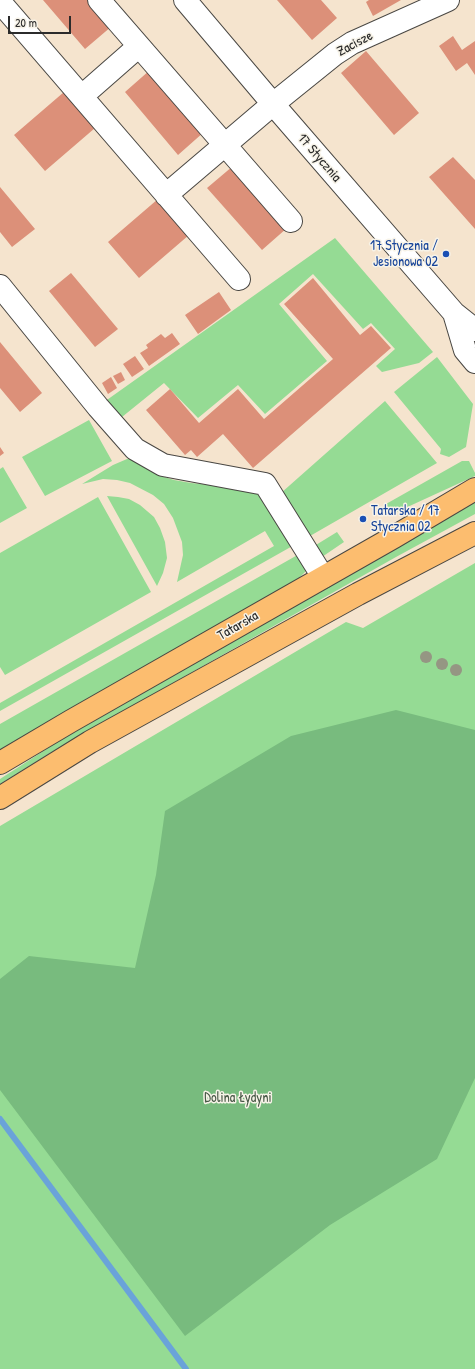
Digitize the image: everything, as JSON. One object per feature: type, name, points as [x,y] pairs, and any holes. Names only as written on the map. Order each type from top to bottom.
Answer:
[{"type":"main road","name":"Tatarska","points":[[0,763],[475,488]]},
{"type":"main road","points":[[0,798],[90,742],[358,594],[475,533]]},
{"type":"street","points":[[99,0],[291,221]]},
{"type":"street","name":"17 Stycznia","points":[[185,0],[454,314],[475,330]]},
{"type":"street","name":"Zacisze","points":[[166,195],[273,104],[335,54],[352,43],[448,0]]},
{"type":"street","points":[[0,2],[239,279]]},
{"type":"street","points":[[82,96],[138,46]]},
{"type":"street","points":[[0,286],[91,398],[135,449],[163,465],[265,484],[323,577]]},
{"type":"street","name":"17 Stycznia","points":[[454,314],[465,350],[475,362]]},
{"type":"green space","points":[[335,238],[433,352],[419,363],[382,372],[376,366],[395,349],[371,323],[363,329],[313,274],[279,304],[327,361],[265,414],[238,385],[198,418],[164,383],[122,417],[117,418],[104,402]]},
{"type":"green space","points":[[437,357],[473,404],[466,447],[449,457],[440,454],[441,449],[394,392]]},
{"type":"green space","points":[[385,401],[437,463],[310,536],[281,493]]},
{"type":"green space","points":[[89,420],[112,461],[45,496],[22,457]]},
{"type":"green space","points":[[133,458],[161,476],[174,480],[241,488],[253,491],[261,496],[296,544],[0,711],[0,703],[274,546],[265,531],[177,582],[183,555],[182,542],[173,518],[164,504],[153,495],[130,483],[103,479],[82,484],[113,465]]},
{"type":"green space","points":[[462,461],[469,461],[475,476],[390,515],[385,507],[386,504]]},
{"type":"green space","points":[[3,467],[27,508],[0,523],[0,469]]},
{"type":"green space","points":[[107,496],[129,499],[140,505],[154,517],[165,542],[167,558],[163,573],[157,586]]},
{"type":"green space","points":[[98,497],[151,592],[5,675],[0,667],[0,553]]},
{"type":"green space","points":[[475,502],[475,514],[164,688],[50,753],[0,784],[0,779],[59,741]]},
{"type":"green space","points":[[337,532],[344,542],[319,559],[311,548]]},
{"type":"green space","points":[[301,553],[307,570],[298,579],[0,750],[0,724]]},
{"type":"green space","name":"Dolina Łydyni","points":[[475,563],[475,1369],[0,1369],[0,826],[346,622],[363,628]]},
{"type":"green space","points":[[396,710],[475,730],[475,1078],[437,1159],[330,1225],[185,1336],[0,1090],[0,979],[29,956],[135,968],[156,875],[165,811],[291,736]]},
{"type":"building","points":[[43,0],[89,0],[112,26],[85,49]]},
{"type":"building","points":[[277,0],[321,0],[337,18],[312,40]]},
{"type":"building","points":[[369,0],[401,0],[373,16],[366,2]]},
{"type":"building","points":[[453,36],[462,50],[475,41],[475,75],[467,63],[456,71],[439,46]]},
{"type":"building","points":[[366,51],[419,113],[394,135],[341,73]]},
{"type":"building","points":[[150,70],[204,132],[178,155],[125,92]]},
{"type":"building","points":[[64,92],[95,128],[45,171],[14,135]]},
{"type":"building","points":[[453,157],[475,180],[475,229],[429,177]]},
{"type":"building","points":[[233,166],[287,228],[262,250],[207,188]]},
{"type":"building","points":[[0,187],[35,229],[12,247],[0,232]]},
{"type":"building","points":[[158,199],[189,235],[139,278],[108,242]]},
{"type":"building","points":[[71,273],[118,329],[95,347],[49,291]]},
{"type":"building","points":[[313,278],[360,335],[371,326],[391,348],[253,468],[223,434],[197,457],[191,450],[185,455],[146,410],[170,389],[199,423],[238,389],[264,419],[333,359],[284,304]]},
{"type":"building","points":[[219,292],[231,310],[198,334],[185,315]]},
{"type":"building","points":[[172,333],[180,344],[149,366],[140,353],[148,348],[146,345],[161,334],[165,338]]},
{"type":"building","points":[[0,342],[42,393],[20,412],[0,388]]},
{"type":"building","points":[[135,356],[144,369],[132,377],[123,364]]},
{"type":"building","points":[[121,372],[125,380],[118,384],[113,376]]},
{"type":"building","points":[[111,377],[117,388],[108,394],[102,383]]},
{"type":"building","points":[[0,447],[4,453],[0,456]]},
{"type":"waterway","points":[[0,1119],[186,1369]]},
{"type":"place","name":"17 Stycznia / Jesionowa 02","points":[[446,254]]},
{"type":"place","name":"Tatarska / 17 Stycznia 02","points":[[363,519]]}]
